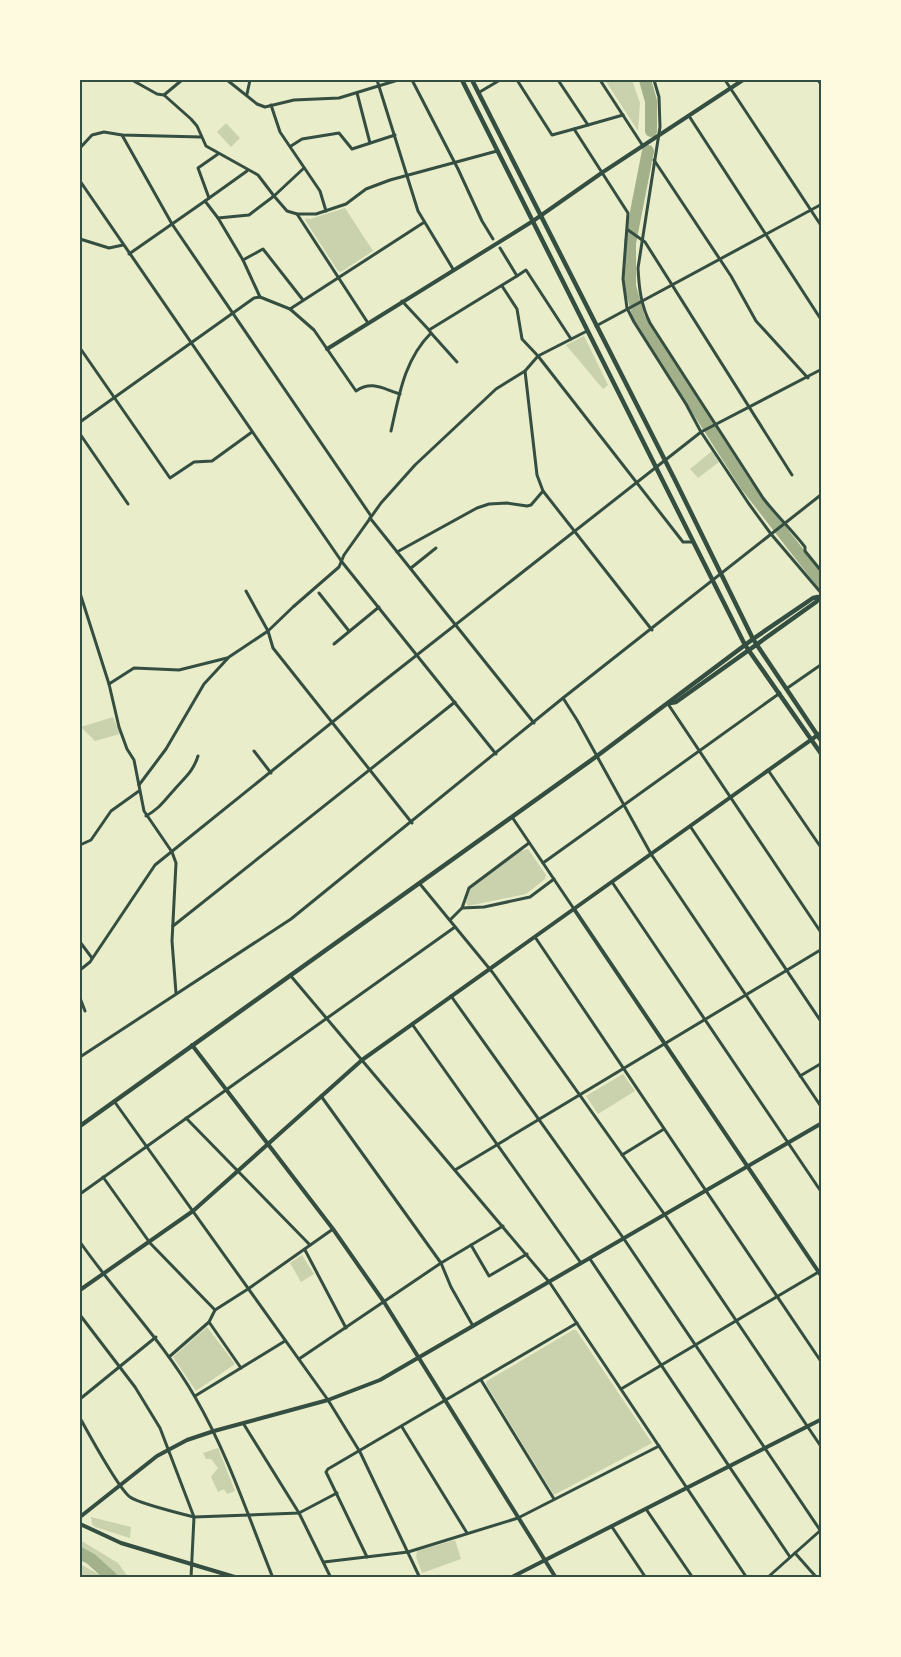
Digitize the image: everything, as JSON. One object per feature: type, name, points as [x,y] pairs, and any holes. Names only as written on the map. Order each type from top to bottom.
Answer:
[{"type":"main road","points":[[462,80],[748,651],[822,755]]},
{"type":"main road","points":[[472,80],[756,645],[819,734],[822,742]]},
{"type":"main road","points":[[80,1126],[669,704],[753,639],[813,598],[820,596]]},
{"type":"main road","points":[[669,704],[676,702],[748,651],[816,602],[820,596]]},
{"type":"street","points":[[132,80],[157,94],[164,95],[197,126],[206,146],[258,175],[287,211],[297,214],[316,214],[326,211],[346,204],[366,189],[497,151]]},
{"type":"street","points":[[164,95],[182,80]]},
{"type":"street","points":[[227,80],[257,104],[265,107],[294,100],[339,98],[398,80]]},
{"type":"street","points":[[247,94],[250,80]]},
{"type":"street","points":[[376,80],[380,86],[423,223],[453,269]]},
{"type":"street","points":[[412,80],[493,239]]},
{"type":"street","points":[[478,93],[500,80]]},
{"type":"street","points":[[517,80],[552,135],[623,116]]},
{"type":"street","points":[[558,80],[588,125]]},
{"type":"street","points":[[600,80],[644,146]]},
{"type":"street","points":[[654,80],[659,97],[657,137],[641,239],[638,268],[640,301],[650,323],[714,425],[763,498],[783,524],[793,531],[820,570]]},
{"type":"street","points":[[725,80],[822,227]]},
{"type":"street","points":[[327,349],[541,216],[603,172],[743,80]]},
{"type":"street","points":[[818,80],[822,86]]},
{"type":"street","points":[[357,93],[370,143]]},
{"type":"street","points":[[271,105],[280,132],[320,191],[326,211]]},
{"type":"street","points":[[689,116],[822,321]]},
{"type":"street","points":[[574,129],[628,213],[629,231],[622,279],[628,307],[701,432],[771,534],[820,596]]},
{"type":"street","points":[[80,148],[88,138],[104,132],[122,135],[201,136]]},
{"type":"street","points":[[291,146],[302,139],[339,133],[352,149],[394,135]]},
{"type":"street","points":[[122,135],[172,224],[371,517],[534,723]]},
{"type":"street","points":[[209,198],[198,168],[218,154]]},
{"type":"street","points":[[654,160],[719,259],[756,321],[808,378]]},
{"type":"street","points":[[218,218],[249,215],[304,168]]},
{"type":"street","points":[[129,254],[248,170]]},
{"type":"street","points":[[80,181],[190,344],[342,561],[496,754]]},
{"type":"street","points":[[205,201],[243,260],[260,297]]},
{"type":"street","points":[[596,326],[822,204]]},
{"type":"street","points":[[297,214],[368,323]]},
{"type":"street","points":[[290,309],[423,223]]},
{"type":"street","points":[[629,231],[641,239],[672,285],[792,475]]},
{"type":"street","points":[[80,239],[109,248],[123,245]]},
{"type":"street","points":[[243,260],[263,249],[303,300]]},
{"type":"street","points":[[500,249],[517,276]]},
{"type":"street","points":[[391,431],[406,369],[430,332],[526,270],[571,339]]},
{"type":"street","points":[[502,286],[517,309],[522,339],[538,356],[683,542],[693,542]]},
{"type":"street","points":[[80,422],[254,298],[260,297],[290,309],[314,330],[356,391],[369,384],[400,394]]},
{"type":"street","points":[[402,301],[457,362]]},
{"type":"street","points":[[139,785],[166,749],[200,689],[229,657],[268,631],[293,606],[339,567],[344,555],[392,489],[496,388],[525,371],[538,356],[588,330]]},
{"type":"street","points":[[80,348],[170,478],[194,462],[212,461],[252,432]]},
{"type":"street","points":[[80,970],[92,958],[155,865],[701,432],[822,369]]},
{"type":"street","points":[[525,371],[537,475],[543,491],[652,630]]},
{"type":"street","points":[[80,434],[128,504]]},
{"type":"street","points":[[397,552],[477,508],[489,504],[531,505],[543,491]]},
{"type":"street","points":[[80,1057],[291,919],[563,698],[822,494]]},
{"type":"street","points":[[411,568],[436,548]]},
{"type":"street","points":[[246,591],[268,631],[273,648],[412,823]]},
{"type":"street","points":[[80,593],[109,684],[119,727],[127,749],[134,760],[146,816],[172,852],[176,863],[172,941],[176,993]]},
{"type":"street","points":[[319,593],[349,631]]},
{"type":"street","points":[[334,644],[379,607]]},
{"type":"street","points":[[109,684],[134,668],[179,670],[229,657]]},
{"type":"street","points":[[786,689],[822,664]]},
{"type":"street","points":[[543,863],[780,693]]},
{"type":"street","points":[[563,698],[651,854],[822,1108]]},
{"type":"street","points":[[173,926],[455,702]]},
{"type":"street","points":[[669,704],[822,934]]},
{"type":"street","points":[[80,1290],[193,1211],[362,1060],[819,734]]},
{"type":"street","points":[[254,751],[271,773]]},
{"type":"street","points":[[146,816],[160,807],[173,790],[190,774],[198,756]]},
{"type":"street","points":[[768,770],[822,849]]},
{"type":"street","points":[[80,845],[91,840],[111,811],[139,791]]},
{"type":"street","points":[[512,816],[822,1277]]},
{"type":"street","points":[[690,826],[822,1023]]},
{"type":"street","points":[[450,920],[462,908],[469,888],[529,843]]},
{"type":"street","points":[[462,908],[484,907],[530,897],[554,879]]},
{"type":"street","points":[[612,882],[822,1193]]},
{"type":"street","points":[[419,883],[490,969],[580,1095],[665,1215],[822,1448]]},
{"type":"street","points":[[80,1194],[456,927]]},
{"type":"street","points":[[535,937],[822,1363]]},
{"type":"street","points":[[80,942],[92,958]]},
{"type":"street","points":[[455,1170],[822,949]]},
{"type":"street","points":[[290,975],[550,1283],[747,1578]]},
{"type":"street","points":[[451,996],[624,1239],[821,1529],[767,1578]]},
{"type":"street","points":[[80,998],[85,1011]]},
{"type":"street","points":[[412,1024],[581,1264]]},
{"type":"street","points":[[192,1045],[333,1228],[384,1302],[556,1578]]},
{"type":"street","points":[[800,1076],[822,1063]]},
{"type":"street","points":[[321,1096],[441,1263],[451,1287],[473,1326]]},
{"type":"street","points":[[114,1101],[328,1400],[360,1452],[420,1578]]},
{"type":"street","points":[[186,1118],[310,1245]]},
{"type":"street","points":[[80,1517],[168,1448],[213,1431],[328,1400],[380,1380],[822,1123]]},
{"type":"street","points":[[622,1155],[664,1129]]},
{"type":"street","points":[[103,1177],[150,1243],[215,1310]]},
{"type":"street","points":[[299,1359],[441,1263],[503,1226]]},
{"type":"street","points":[[169,1357],[208,1322],[215,1310],[333,1228]]},
{"type":"street","points":[[80,1242],[102,1274],[156,1337],[195,1396],[231,1468],[273,1578]]},
{"type":"street","points":[[471,1245],[489,1276],[527,1254]]},
{"type":"street","points":[[304,1249],[346,1328]]},
{"type":"street","points":[[590,1259],[790,1557]]},
{"type":"street","points":[[621,1389],[820,1271]]},
{"type":"street","points":[[80,1315],[150,1409],[168,1448],[194,1517],[191,1578]]},
{"type":"street","points":[[208,1322],[241,1368]]},
{"type":"street","points":[[368,1557],[326,1472],[577,1323]]},
{"type":"street","points":[[80,1399],[156,1337]]},
{"type":"street","points":[[195,1396],[286,1341]]},
{"type":"street","points":[[481,1380],[554,1499]]},
{"type":"street","points":[[80,1418],[131,1498],[194,1517],[299,1513],[337,1493]]},
{"type":"street","points":[[510,1578],[822,1419]]},
{"type":"street","points":[[243,1423],[299,1513],[332,1578]]},
{"type":"street","points":[[402,1427],[467,1534]]},
{"type":"street","points":[[324,1562],[408,1552],[518,1518],[659,1446]]},
{"type":"street","points":[[646,1509],[693,1578]]},
{"type":"street","points":[[80,1524],[121,1543],[238,1578]]},
{"type":"street","points":[[612,1527],[646,1578]]},
{"type":"street","points":[[795,1553],[817,1578]]},
{"type":"green space","points":[[605,80],[632,80],[640,103],[638,131]]},
{"type":"green space","points":[[226,123],[240,138],[231,147],[217,132]]},
{"type":"green space","points":[[345,208],[373,251],[341,272],[338,271],[305,220]]},
{"type":"green space","points":[[584,336],[608,385],[603,389],[566,345]]},
{"type":"green space","points":[[712,451],[719,462],[698,478],[690,469]]},
{"type":"green space","points":[[113,717],[120,734],[95,741],[81,727]]},
{"type":"green space","points":[[528,849],[546,875],[545,879],[526,894],[468,906],[466,903],[471,885],[518,852]]},
{"type":"green space","points":[[623,1074],[635,1091],[598,1114],[586,1096]]},
{"type":"green space","points":[[302,1255],[314,1274],[301,1282],[290,1263]]},
{"type":"green space","points":[[207,1327],[235,1364],[196,1391],[173,1357]]},
{"type":"green space","points":[[576,1330],[652,1443],[554,1495],[486,1384],[487,1381]]},
{"type":"green space","points":[[218,1448],[235,1491],[227,1494],[224,1489],[218,1492],[211,1477],[218,1468],[211,1459],[206,1459],[203,1453]]},
{"type":"green space","points":[[91,1517],[131,1527],[130,1538],[95,1527]]},
{"type":"green space","points":[[80,1540],[118,1563],[128,1577],[118,1577],[80,1549]]},
{"type":"green space","points":[[455,1540],[461,1559],[422,1573],[416,1557],[417,1551]]},
{"type":"green space","points":[[80,1564],[104,1577],[83,1577],[80,1574]]},
{"type":"waterway","points":[[645,80],[651,101],[651,131]]},
{"type":"waterway","points":[[648,151],[630,243],[630,286],[639,318],[745,484],[822,583]]},
{"type":"waterway","points":[[80,1553],[91,1559],[112,1578]]}]
